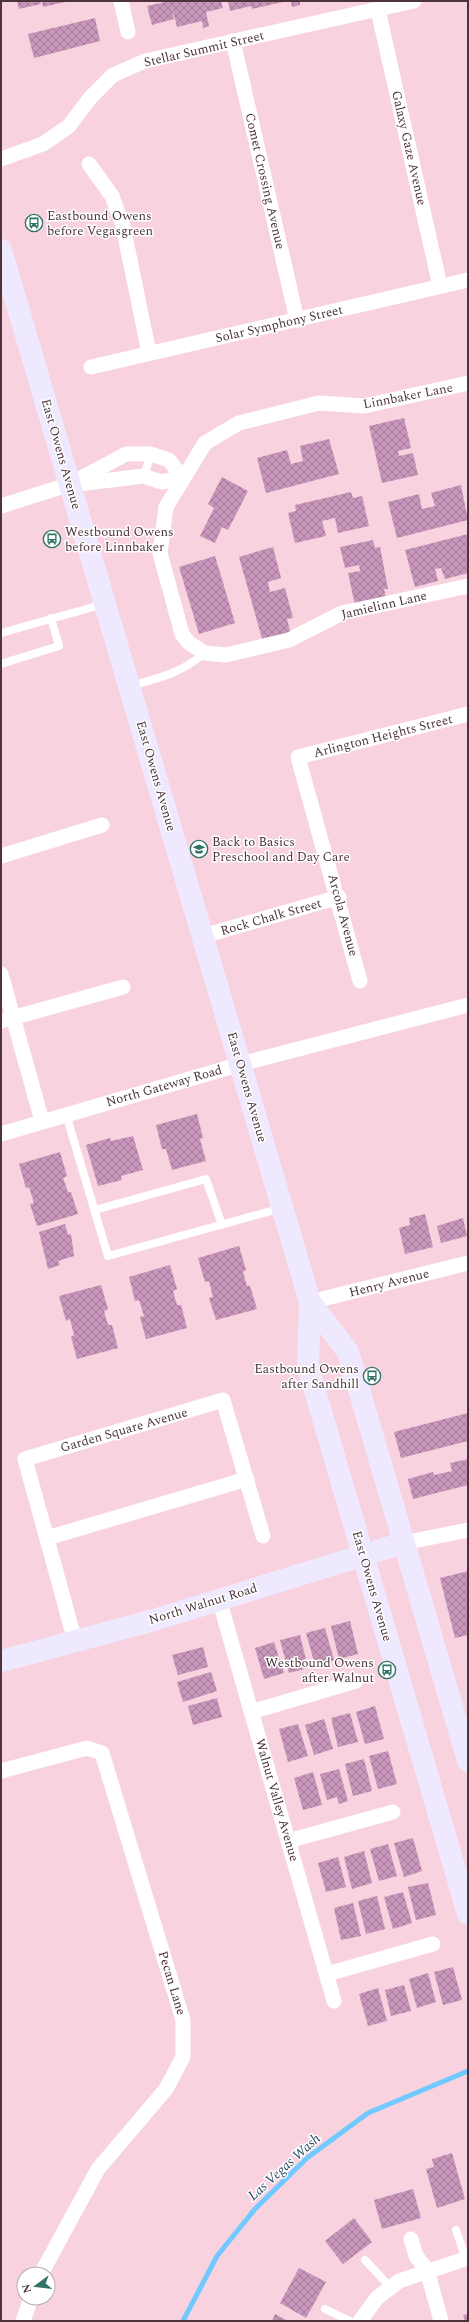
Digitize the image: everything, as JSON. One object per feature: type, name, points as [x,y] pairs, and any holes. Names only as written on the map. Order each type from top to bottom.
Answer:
[{"type":"main road","name":"East Owens Avenue","points":[[1,250],[310,1302],[308,1367],[468,1914]]},
{"type":"main road","name":"East Owens Avenue","points":[[310,1302],[348,1352],[468,1761]]},
{"type":"main road","name":"North Walnut Road","points":[[1,1660],[75,1641],[403,1543]]},
{"type":"street","points":[[121,1],[128,32]]},
{"type":"street","name":"Stellar Summit Street","points":[[1,159],[43,144],[69,126],[90,98],[113,75],[146,61],[414,1]]},
{"type":"street","name":"Galaxy Gaze Avenue","points":[[378,10],[440,286]]},
{"type":"street","name":"Comet Crossing Avenue","points":[[233,41],[296,320]]},
{"type":"street","points":[[89,164],[112,196],[123,226],[149,353]]},
{"type":"street","name":"Solar Symphony Street","points":[[91,367],[468,280]]},
{"type":"street","name":"Linnbaker Lane","points":[[189,643],[182,634],[160,553],[166,507],[205,443],[239,424],[319,403],[364,406],[468,384]]},
{"type":"street","points":[[1,506],[70,484],[126,454],[151,454],[169,460],[183,478],[161,482],[144,476],[70,484]]},
{"type":"street","name":"Jamielinn Lane","points":[[189,643],[205,653],[226,654],[289,640],[342,614],[468,586]]},
{"type":"street","name":"Arlington Heights Street","points":[[298,757],[468,714]]},
{"type":"street","name":"Arcola Avenue","points":[[298,757],[339,897],[360,981]]},
{"type":"street","points":[[1,856],[102,825]]},
{"type":"street","name":"Rock Chalk Street","points":[[203,936],[339,897]]},
{"type":"street","points":[[1,974],[7,1019],[42,1121]]},
{"type":"street","points":[[7,1019],[123,987]]},
{"type":"street","name":"North Gateway Road","points":[[1,1134],[240,1064],[468,1005]]},
{"type":"street","name":"Henry Avenue","points":[[310,1302],[468,1263]]},
{"type":"street","name":"Garden Square Avenue","points":[[75,1641],[25,1459],[224,1400],[263,1536]]},
{"type":"street","points":[[47,1538],[247,1480]]},
{"type":"street","points":[[403,1543],[468,1530]]},
{"type":"street","name":"Walnut Valley Avenue","points":[[219,1599],[334,2001]]},
{"type":"street","points":[[251,1712],[356,1681]]},
{"type":"street","name":"Pecan Lane","points":[[1,1771],[86,1748],[102,1753],[183,2020],[183,2057],[166,2089],[98,2168],[45,2266]]},
{"type":"street","points":[[288,1841],[393,1812]]},
{"type":"street","points":[[327,1974],[433,1944]]},
{"type":"street","points":[[411,2239],[416,2256],[427,2270],[441,2321]]},
{"type":"street","points":[[360,2321],[377,2298],[398,2281],[427,2270],[467,2258]]},
{"type":"street","points":[[23,2321],[28,2306]]},
{"type":"lane","points":[[144,476],[151,454]]},
{"type":"lane","points":[[1,633],[105,603]]},
{"type":"lane","points":[[1,664],[59,646],[51,618]]},
{"type":"lane","points":[[129,686],[172,675],[186,668],[205,653]]},
{"type":"lane","points":[[66,1114],[108,1256],[282,1208]]},
{"type":"lane","points":[[95,1210],[206,1179],[222,1225]]},
{"type":"lane","points":[[456,2230],[467,2258]]},
{"type":"lane","points":[[365,2260],[390,2287]]},
{"type":"lane","points":[[325,2309],[350,2321]]},
{"type":"building","points":[[17,1],[40,1],[41,4],[19,9]]},
{"type":"building","points":[[42,1],[65,1],[65,2],[43,7]]},
{"type":"building","points":[[170,1],[221,1],[223,8],[206,12],[209,26],[203,28],[202,21],[177,27],[172,7],[174,19],[152,25],[147,6]]},
{"type":"building","points":[[228,1],[283,2],[252,9],[251,6],[230,11]]},
{"type":"building","points":[[291,1],[300,1],[300,5],[292,7]]},
{"type":"building","points":[[95,18],[100,41],[34,58],[28,34]]},
{"type":"building","points":[[404,418],[411,448],[398,451],[399,456],[413,453],[418,475],[382,483],[369,426]]},
{"type":"building","points":[[329,439],[339,474],[266,493],[257,458],[287,450],[291,464],[303,461],[300,446]]},
{"type":"building","points":[[222,477],[248,491],[228,530],[222,527],[215,543],[200,536],[214,508],[208,504]]},
{"type":"building","points":[[461,485],[468,520],[397,538],[388,502],[419,494],[422,509],[435,506],[431,493]]},
{"type":"building","points":[[351,492],[353,498],[362,496],[369,526],[338,533],[335,518],[322,521],[326,536],[295,543],[288,513],[296,511],[295,505]]},
{"type":"building","points":[[468,534],[468,573],[445,579],[441,568],[435,569],[438,581],[415,587],[405,550]]},
{"type":"building","points":[[373,540],[375,548],[380,547],[388,589],[384,589],[386,598],[355,605],[348,573],[360,571],[359,565],[345,568],[340,547]]},
{"type":"building","points":[[273,547],[281,578],[268,582],[270,592],[285,588],[293,618],[287,619],[291,635],[263,642],[239,557]]},
{"type":"building","points":[[215,556],[235,623],[199,634],[179,567]]},
{"type":"building","points":[[197,1114],[203,1138],[200,1139],[206,1161],[172,1170],[166,1149],[162,1149],[156,1125]]},
{"type":"building","points":[[133,1136],[143,1170],[121,1176],[122,1180],[98,1186],[86,1145],[110,1138],[111,1141]]},
{"type":"building","points":[[60,1152],[67,1176],[63,1178],[68,1192],[71,1192],[78,1214],[37,1226],[30,1204],[34,1203],[29,1187],[26,1188],[19,1164]]},
{"type":"building","points":[[425,1214],[433,1247],[405,1254],[399,1228],[410,1225],[409,1218]]},
{"type":"building","points":[[463,1218],[467,1236],[441,1243],[437,1226]]},
{"type":"building","points":[[65,1224],[68,1235],[71,1234],[74,1256],[58,1261],[60,1265],[48,1269],[39,1232]]},
{"type":"building","points":[[239,1246],[246,1270],[243,1272],[247,1286],[250,1286],[257,1309],[216,1320],[209,1298],[213,1297],[209,1281],[205,1282],[198,1258]]},
{"type":"building","points":[[170,1265],[177,1289],[173,1291],[177,1305],[181,1305],[187,1328],[146,1339],[140,1317],[144,1316],[139,1300],[135,1301],[129,1277]]},
{"type":"building","points":[[101,1285],[108,1309],[104,1311],[108,1325],[112,1325],[118,1348],[77,1359],[71,1337],[74,1335],[70,1319],[66,1321],[59,1296]]},
{"type":"building","points":[[468,1413],[468,1441],[401,1458],[394,1432]]},
{"type":"building","points":[[468,1459],[468,1485],[413,1499],[408,1479],[433,1472],[434,1475],[452,1471],[450,1463]]},
{"type":"building","points":[[468,1571],[468,1635],[455,1638],[440,1578]]},
{"type":"building","points":[[350,1621],[358,1654],[339,1659],[331,1626]]},
{"type":"building","points":[[325,1628],[334,1660],[315,1665],[306,1633]]},
{"type":"building","points":[[300,1635],[308,1668],[289,1673],[280,1640]]},
{"type":"building","points":[[274,1642],[284,1673],[264,1679],[255,1648]]},
{"type":"building","points":[[203,1647],[208,1667],[178,1675],[172,1655]]},
{"type":"building","points":[[211,1672],[217,1691],[183,1702],[177,1682]]},
{"type":"building","points":[[217,1698],[222,1717],[193,1725],[188,1706]]},
{"type":"building","points":[[375,1706],[384,1739],[365,1744],[356,1712]]},
{"type":"building","points":[[350,1713],[358,1742],[338,1747],[331,1718]]},
{"type":"building","points":[[324,1719],[333,1749],[314,1755],[305,1725]]},
{"type":"building","points":[[298,1724],[308,1756],[288,1762],[279,1729]]},
{"type":"building","points":[[388,1751],[397,1784],[378,1789],[369,1756]]},
{"type":"building","points":[[364,1759],[372,1791],[353,1796],[345,1764]]},
{"type":"building","points":[[339,1769],[348,1801],[339,1804],[337,1797],[327,1800],[320,1774]]},
{"type":"building","points":[[313,1772],[322,1805],[303,1810],[294,1778]]},
{"type":"building","points":[[413,1838],[422,1871],[404,1877],[394,1843]]},
{"type":"building","points":[[388,1844],[397,1876],[379,1881],[370,1849]]},
{"type":"building","points":[[364,1851],[372,1883],[352,1889],[344,1857]]},
{"type":"building","points":[[338,1857],[346,1887],[326,1892],[318,1863]]},
{"type":"building","points":[[428,1883],[436,1915],[416,1920],[408,1887]]},
{"type":"building","points":[[403,1892],[412,1923],[393,1929],[384,1897]]},
{"type":"building","points":[[377,1896],[385,1929],[366,1934],[358,1901]]},
{"type":"building","points":[[353,1903],[361,1936],[341,1940],[334,1908]]},
{"type":"building","points":[[453,1967],[462,2000],[443,2005],[434,1972]]},
{"type":"building","points":[[428,1973],[436,2002],[417,2008],[409,1979]]},
{"type":"building","points":[[404,1985],[411,2011],[391,2016],[385,1990]]},
{"type":"building","points":[[378,1988],[387,2021],[368,2026],[359,1994]]},
{"type":"building","points":[[452,2153],[465,2199],[437,2208],[426,2169],[434,2167],[432,2159]]},
{"type":"building","points":[[413,2189],[421,2218],[382,2229],[374,2200]]},
{"type":"building","points":[[354,2218],[372,2242],[343,2264],[325,2241]]},
{"type":"building","points":[[299,2268],[326,2282],[306,2318],[280,2303]]},
{"type":"building","points":[[275,2314],[288,2321],[272,2321]]},
{"type":"building","points":[[468,2314],[468,2321],[465,2321],[463,2315]]},
{"type":"waterway","name":"Las Vegas Wash","points":[[183,2321],[217,2256],[255,2209],[307,2158],[368,2113],[468,2071]]},
{"type":"place","name":"Eastbound Owens before Vegasgreen","points":[[34,223]]},
{"type":"place","name":"Westbound Owens before Linnbaker","points":[[52,539]]},
{"type":"place","name":"Back to Basics Preschool and Day Care","points":[[199,849]]},
{"type":"place","name":"Eastbound Owens after Sandhill","points":[[372,1376]]},
{"type":"place","name":"Westbound Owens after Walnut","points":[[387,1670]]}]
